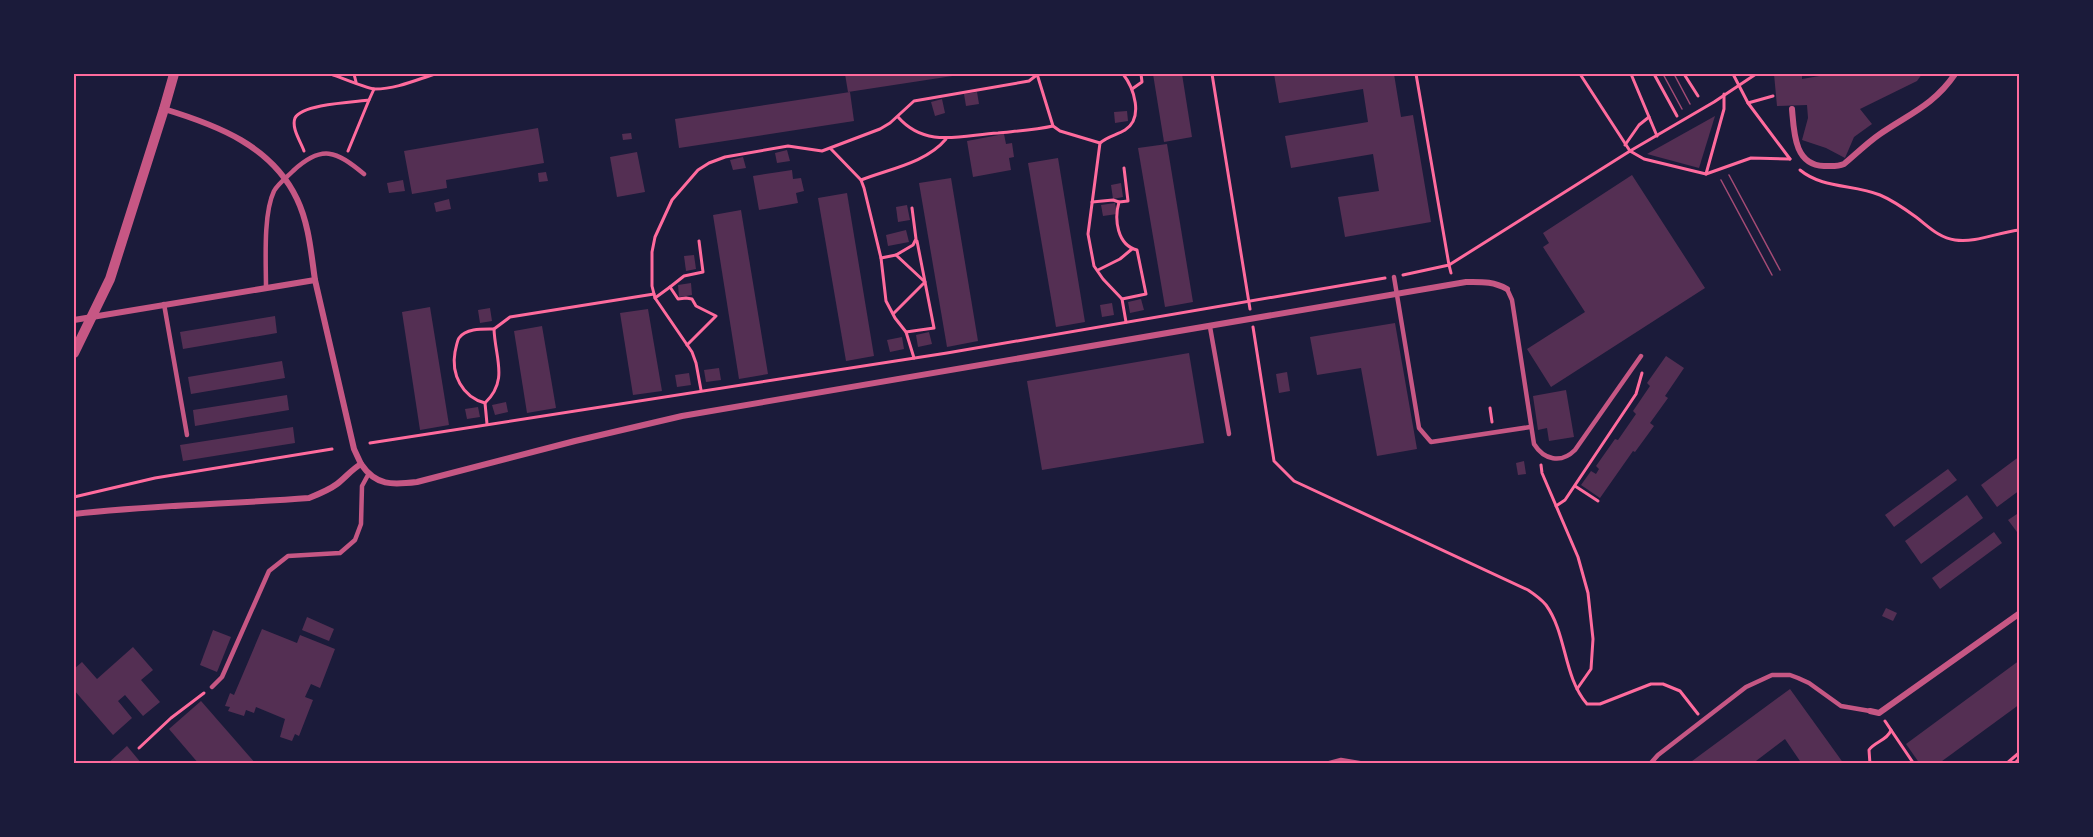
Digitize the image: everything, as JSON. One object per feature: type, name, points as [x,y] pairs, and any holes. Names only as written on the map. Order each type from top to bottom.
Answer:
[{"type":"street","points":[[74,353],[111,279],[174,74]]},
{"type":"street","points":[[1792,109],[1795,144],[1801,154],[1810,163],[1820,166],[1838,166],[1844,164],[1880,134],[1929,104],[1941,93],[1955,74]]},
{"type":"street","points":[[164,110],[216,128],[247,142],[271,162],[298,200],[308,232],[315,280],[354,449],[368,475],[390,483],[417,482],[682,416],[1454,284],[1485,281],[1507,289]]},
{"type":"street","points":[[74,320],[315,280]]},
{"type":"street","points":[[74,514],[117,509],[309,498],[339,483],[349,471],[361,464]]},
{"type":"street","points":[[1870,711],[1880,713],[2019,613]]},
{"type":"lane","points":[[266,288],[266,248],[270,208],[275,190],[306,159],[325,152],[345,159],[364,174]]},
{"type":"lane","points":[[1394,277],[1419,428],[1431,442],[1530,427]]},
{"type":"lane","points":[[1507,289],[1512,300],[1530,427],[1534,444],[1541,455],[1559,459],[1570,455],[1585,438],[1641,356]]},
{"type":"lane","points":[[164,304],[188,435]]},
{"type":"lane","points":[[1210,327],[1229,434]]},
{"type":"lane","points":[[212,687],[222,677],[269,571],[288,556],[340,553],[355,540],[361,524],[362,486],[368,475]]},
{"type":"lane","points":[[1650,764],[1746,687],[1773,675],[1790,675],[1809,683],[1841,706],[1870,711]]},
{"type":"lane","points":[[1326,764],[1341,760],[1365,764]]},
{"type":"path","points":[[331,74],[374,89],[399,86],[435,74]]},
{"type":"path","points":[[354,74],[356,82]]},
{"type":"path","points":[[701,390],[696,363],[655,296],[652,286],[652,252],[655,237],[672,200],[698,170],[709,163],[725,157],[788,146],[822,152],[879,129],[915,101],[1029,81],[1038,74],[1053,126],[1060,131],[1100,143]]},
{"type":"path","points":[[1123,74],[1132,89],[1135,120],[1127,129],[1108,136],[1100,143],[1088,234],[1092,257],[1098,271],[1111,290],[1122,299],[1126,322]]},
{"type":"path","points":[[1132,89],[1142,82],[1141,74]]},
{"type":"path","points":[[1212,74],[1274,461],[1294,481],[1539,597],[1552,616],[1577,689],[1587,704],[1600,704],[1651,684],[1663,684],[1680,691],[1702,720]]},
{"type":"path","points":[[1416,74],[1454,284]]},
{"type":"path","points":[[1580,74],[1625,145],[1630,151],[1644,159],[1706,174],[1751,158],[1790,159],[1748,103],[1732,74]]},
{"type":"path","points":[[1631,74],[1657,136]]},
{"type":"path","points":[[1654,74],[1677,116]]},
{"type":"path","points":[[1684,74],[1698,96]]},
{"type":"path","points":[[370,443],[914,358],[1394,277],[1449,265],[1756,74]]},
{"type":"path","points":[[350,146],[374,89]]},
{"type":"path","points":[[1706,174],[1724,110],[1724,94]]},
{"type":"path","points":[[1748,103],[1773,96]]},
{"type":"path","points":[[306,159],[295,128],[296,118],[300,113],[333,104],[369,100]]},
{"type":"path","points":[[897,117],[906,127],[924,135],[946,139],[1028,131],[1053,126]]},
{"type":"path","points":[[1625,145],[1639,125],[1649,117]]},
{"type":"path","points":[[861,180],[907,164],[941,145],[946,139]]},
{"type":"path","points":[[831,149],[861,180],[881,258],[886,301],[906,332],[914,358]]},
{"type":"path","points":[[1797,167],[1806,176],[1819,182],[1868,191],[1881,196],[1916,216],[1937,234],[1954,240],[1973,240],[2019,230]]},
{"type":"path","points":[[1092,202],[1128,201],[1124,168]]},
{"type":"path","points":[[1119,202],[1117,230],[1132,249],[1137,250],[1146,294],[1122,299]]},
{"type":"path","points":[[906,332],[934,328],[912,208]]},
{"type":"path","points":[[881,258],[896,255],[913,245],[916,239]]},
{"type":"path","points":[[485,403],[470,396],[455,373],[455,349],[459,338],[467,332],[478,329],[494,329],[510,317],[655,296],[684,276],[704,272],[699,241]]},
{"type":"path","points":[[1098,271],[1120,259],[1132,249]]},
{"type":"path","points":[[896,255],[926,282]]},
{"type":"path","points":[[893,314],[926,282]]},
{"type":"path","points":[[670,287],[678,299],[692,299],[696,306],[716,316],[687,345]]},
{"type":"path","points":[[487,424],[485,403],[498,385],[500,374],[494,329]]},
{"type":"path","points":[[1556,506],[1565,501],[1636,394],[1642,378],[1641,356]]},
{"type":"path","points":[[1490,408],[1494,433]]},
{"type":"path","points":[[74,497],[155,478],[332,449]]},
{"type":"path","points":[[1541,455],[1542,473],[1578,557],[1588,593],[1593,639],[1591,669],[1577,689]]},
{"type":"path","points":[[1575,486],[1598,501]]},
{"type":"path","points":[[139,748],[171,718],[212,687]]},
{"type":"path","points":[[1880,713],[1914,764]]},
{"type":"path","points":[[1870,764],[1869,750],[1891,730]]},
{"type":"path","points":[[2006,764],[2019,752]]},
{"type":"path","points":[[2014,764],[2019,758]]},
{"type":"building","points":[[845,74],[959,74],[959,75],[848,92]]},
{"type":"building","points":[[1153,74],[1182,74],[1192,137],[1164,142]]},
{"type":"building","points":[[1274,74],[1394,74],[1401,117],[1413,115],[1431,222],[1345,237],[1338,197],[1379,191],[1373,154],[1291,168],[1285,136],[1368,122],[1363,89],[1279,103]]},
{"type":"building","points":[[1774,74],[1802,74],[1802,79],[1831,74],[1922,74],[1917,81],[1860,109],[1872,124],[1854,137],[1845,158],[1826,148],[1802,140],[1808,118],[1807,105],[1777,106]]},
{"type":"building","points":[[850,92],[854,121],[679,148],[675,119]]},
{"type":"building","points":[[977,92],[979,104],[966,106],[964,94]]},
{"type":"building","points":[[942,99],[945,113],[935,116],[931,102]]},
{"type":"building","points":[[1127,111],[1128,121],[1115,123],[1114,112]]},
{"type":"building","points":[[1715,116],[1699,168],[1647,154]]},
{"type":"building","points":[[538,128],[544,163],[446,180],[447,188],[412,194],[404,151]]},
{"type":"building","points":[[631,133],[632,139],[623,140],[622,134]]},
{"type":"building","points":[[1004,134],[1006,144],[1012,143],[1014,157],[1009,158],[1011,170],[973,177],[967,141]]},
{"type":"building","points":[[1167,144],[1193,302],[1165,307],[1138,148]]},
{"type":"building","points":[[787,150],[790,161],[777,163],[775,153]]},
{"type":"building","points":[[637,152],[645,192],[617,197],[610,157]]},
{"type":"building","points":[[743,157],[746,168],[733,170],[730,160]]},
{"type":"building","points":[[1058,158],[1085,322],[1056,327],[1028,163]]},
{"type":"building","points":[[792,170],[793,179],[801,178],[804,191],[796,193],[798,203],[759,210],[753,176]]},
{"type":"building","points":[[546,172],[548,181],[539,182],[538,173]]},
{"type":"building","points":[[1632,175],[1705,288],[1551,387],[1527,349],[1585,312],[1543,247],[1549,243],[1543,233]]},
{"type":"building","points":[[951,178],[978,341],[947,347],[919,183]]},
{"type":"building","points":[[403,180],[405,191],[389,193],[387,183]]},
{"type":"building","points":[[1121,183],[1123,197],[1113,199],[1111,185]]},
{"type":"building","points":[[847,193],[874,356],[846,361],[818,198]]},
{"type":"building","points":[[449,199],[451,209],[436,212],[434,203]]},
{"type":"building","points":[[1115,203],[1117,214],[1103,216],[1101,205]]},
{"type":"building","points":[[907,205],[910,220],[898,222],[896,207]]},
{"type":"building","points":[[741,210],[768,374],[739,379],[713,215]]},
{"type":"building","points":[[906,230],[909,242],[888,246],[886,235]]},
{"type":"building","points":[[694,255],[696,269],[686,271],[684,256]]},
{"type":"building","points":[[691,283],[692,295],[679,297],[678,285]]},
{"type":"building","points":[[1141,299],[1144,310],[1130,313],[1128,302]]},
{"type":"building","points":[[1112,303],[1114,315],[1102,317],[1100,305]]},
{"type":"building","points":[[430,307],[449,425],[420,430],[402,312]]},
{"type":"building","points":[[490,308],[492,321],[480,323],[478,310]]},
{"type":"building","points":[[648,309],[662,391],[633,395],[620,313]]},
{"type":"building","points":[[275,316],[277,333],[183,349],[180,332]]},
{"type":"building","points":[[1395,323],[1417,449],[1377,456],[1361,368],[1317,375],[1310,337]]},
{"type":"building","points":[[542,326],[556,408],[527,413],[514,331]]},
{"type":"building","points":[[929,332],[932,344],[918,347],[916,335]]},
{"type":"building","points":[[902,337],[904,349],[890,352],[887,340]]},
{"type":"building","points":[[1189,353],[1204,443],[1042,470],[1027,381]]},
{"type":"building","points":[[1666,356],[1684,368],[1665,396],[1668,398],[1650,423],[1654,426],[1635,452],[1633,451],[1600,498],[1581,485],[1591,471],[1596,474],[1599,469],[1596,466],[1636,414],[1633,411],[1650,386],[1647,383]]},
{"type":"building","points":[[282,361],[285,378],[191,394],[188,377]]},
{"type":"building","points":[[719,368],[721,380],[706,382],[704,370]]},
{"type":"building","points":[[1287,372],[1290,391],[1279,393],[1276,374]]},
{"type":"building","points":[[689,373],[691,385],[677,387],[675,375]]},
{"type":"building","points":[[1566,390],[1574,437],[1549,441],[1547,428],[1538,430],[1533,396]]},
{"type":"building","points":[[287,395],[289,410],[195,426],[193,410]]},
{"type":"building","points":[[506,402],[508,412],[495,415],[492,405]]},
{"type":"building","points":[[478,407],[480,417],[467,419],[465,409]]},
{"type":"building","points":[[293,427],[295,443],[183,461],[180,445]]},
{"type":"building","points":[[2020,456],[2020,490],[1997,507],[1981,485]]},
{"type":"building","points":[[1524,461],[1526,474],[1518,475],[1516,463]]},
{"type":"building","points":[[1948,469],[1957,480],[1894,527],[1885,515]]},
{"type":"building","points":[[1967,495],[1983,518],[1921,564],[1905,541]]},
{"type":"building","points":[[2020,512],[2020,530],[2017,532],[2008,520]]},
{"type":"building","points":[[1994,532],[2002,543],[1940,589],[1932,578]]},
{"type":"building","points":[[1886,608],[1897,613],[1893,621],[1882,616]]},
{"type":"building","points":[[307,617],[334,629],[329,641],[302,630]]},
{"type":"building","points":[[262,629],[297,643],[300,635],[335,649],[320,688],[311,684],[305,697],[313,700],[299,736],[295,734],[292,741],[280,737],[285,719],[256,707],[254,713],[246,710],[244,716],[228,711],[230,707],[225,706],[230,693],[234,695]]},
{"type":"building","points":[[213,630],[231,637],[217,672],[200,665]]},
{"type":"building","points":[[133,647],[153,670],[141,680],[160,702],[143,716],[125,695],[118,701],[132,718],[113,735],[74,690],[74,669],[82,662],[97,679]]},
{"type":"building","points":[[2020,660],[2020,704],[1938,764],[1920,764],[1906,744]]},
{"type":"building","points":[[1790,689],[1844,764],[1802,764],[1785,739],[1752,764],[1688,764]]},
{"type":"building","points":[[201,701],[256,764],[199,764],[169,729]]},
{"type":"building","points":[[127,746],[142,764],[107,764]]},
{"type":"tram line","points":[[1663,74],[1682,109]]},
{"type":"tram line","points":[[1674,74],[1690,104]]},
{"type":"tram line","points":[[1729,175],[1780,270]]},
{"type":"tram line","points":[[1721,180],[1772,275]]}]
